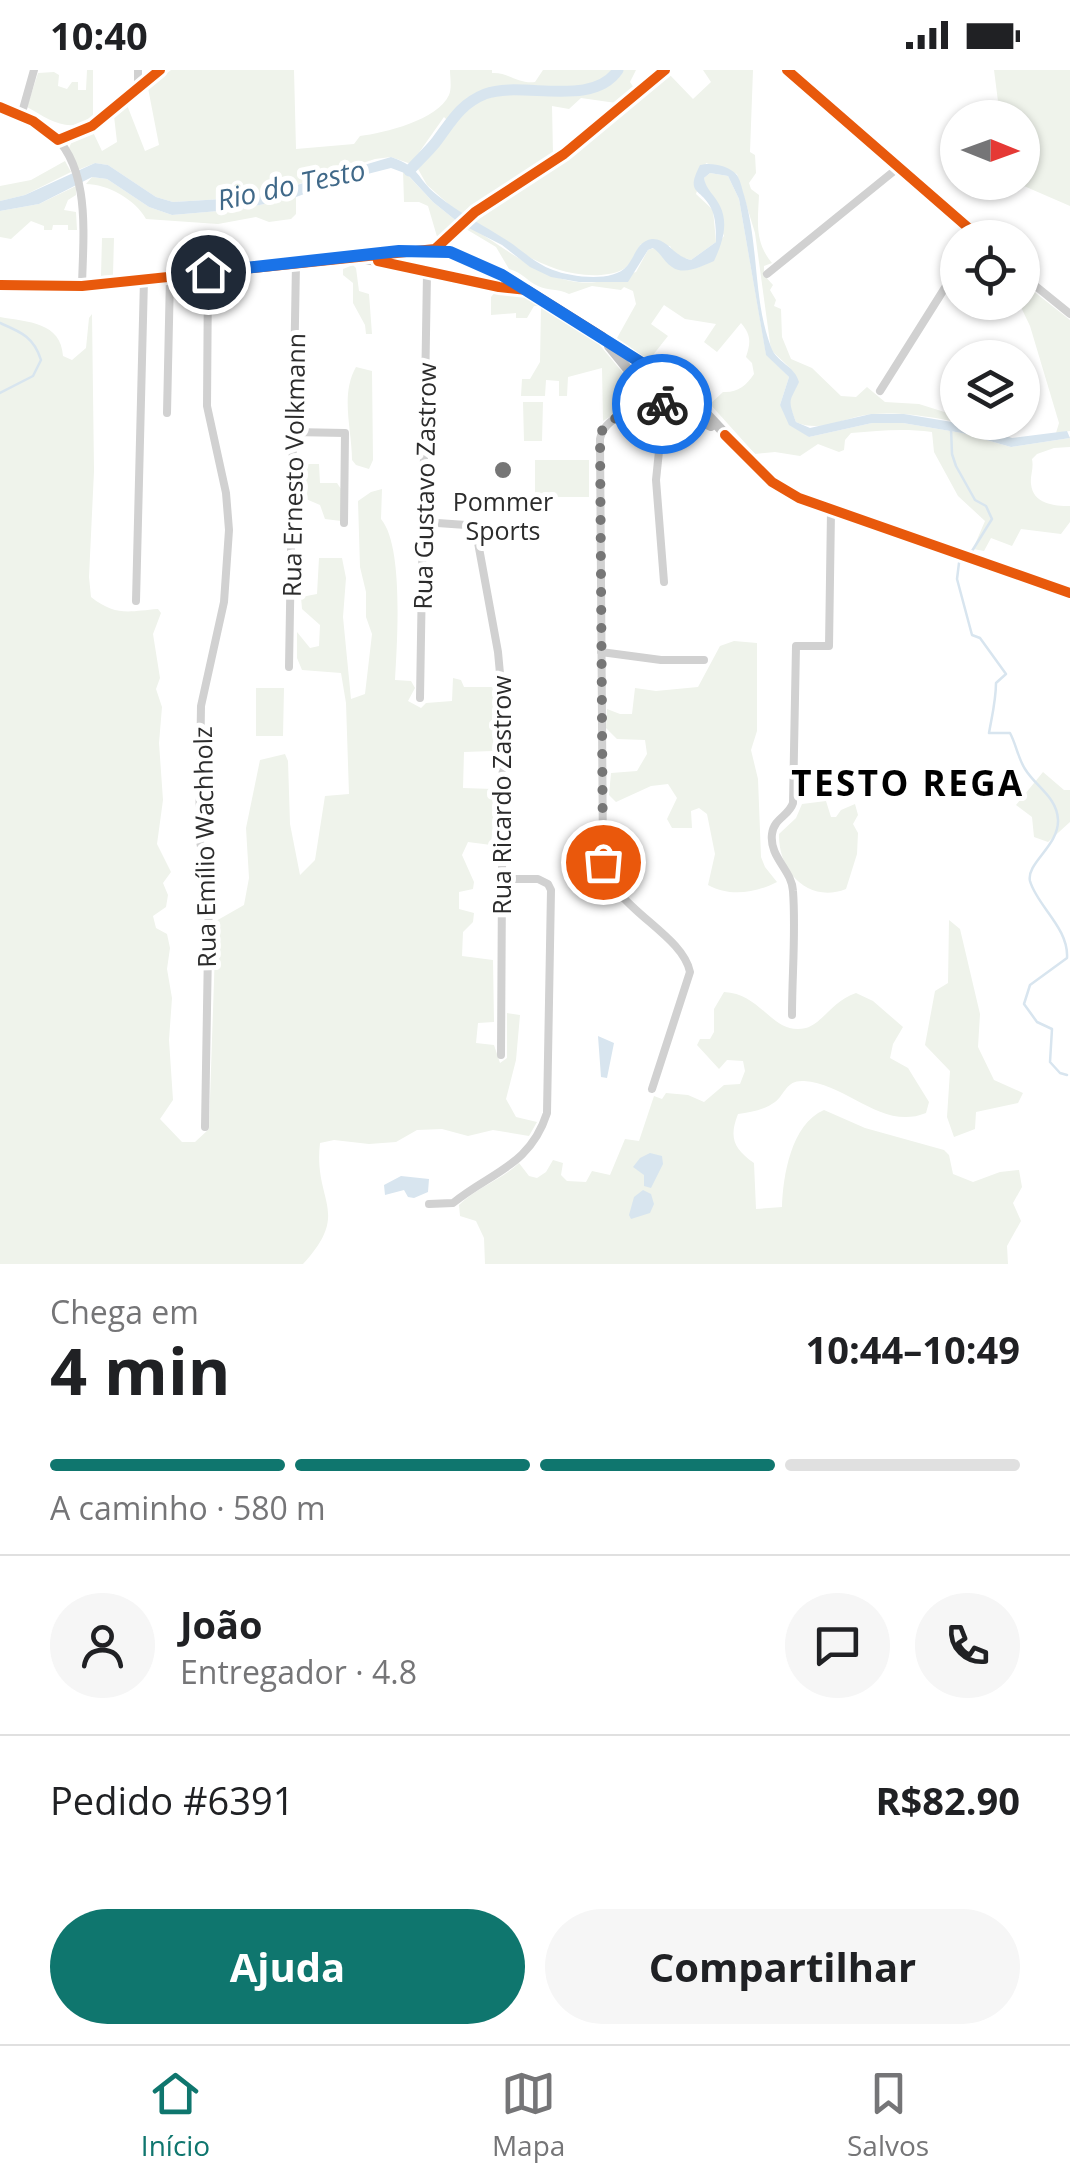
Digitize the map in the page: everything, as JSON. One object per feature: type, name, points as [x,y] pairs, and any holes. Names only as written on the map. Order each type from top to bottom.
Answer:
[{"type":"main road","points":[[428,273],[419,261],[430,249],[564,154],[666,70]]},
{"type":"main road","points":[[449,277],[456,268],[453,253],[460,226]]},
{"type":"main road","points":[[0,284],[82,286],[430,249],[453,253],[527,290],[645,364],[677,387],[772,482],[799,498],[1070,593]]},
{"type":"main road","points":[[354,257],[527,290]]},
{"type":"main road","points":[[602,337],[648,394],[725,435]]},
{"type":"main road","points":[[635,379],[638,369],[645,364]]},
{"type":"main road","points":[[664,403],[677,387]]},
{"type":"street","points":[[21,116],[34,70]]},
{"type":"street","points":[[138,70],[138,88]]},
{"type":"street","points":[[58,140],[92,126],[160,70]]},
{"type":"street","points":[[788,70],[959,220]]},
{"type":"street","points":[[0,106],[58,140],[73,170],[79,185],[82,286]]},
{"type":"street","points":[[767,274],[900,168]]},
{"type":"street","name":"Rua Ernesto Volkmann","points":[[289,666],[296,263]]},
{"type":"street","name":"Rua Emílio Wachholz","points":[[205,1128],[208,890],[198,836],[202,706],[224,602],[229,530],[228,501],[207,406],[208,272]]},
{"type":"street","name":"Rua Gustavo Zastrow","points":[[420,698],[428,273]]},
{"type":"street","points":[[167,413],[170,276]]},
{"type":"street","points":[[136,601],[144,279]]},
{"type":"street","points":[[1040,289],[1070,314]]},
{"type":"street","points":[[880,391],[940,296]]},
{"type":"street","points":[[635,379],[635,402],[600,434],[604,871],[616,890],[683,956],[690,972],[652,1089]]},
{"type":"street","points":[[624,414],[664,403],[656,480],[664,582]]},
{"type":"street","points":[[293,432],[346,433],[344,523]]},
{"type":"street","points":[[792,1015],[793,888],[774,853],[772,836],[776,822],[792,807],[796,646],[828,646],[831,511]]},
{"type":"street","name":"Rua Ricardo Zastrow","points":[[423,522],[466,525],[476,537],[484,562],[502,686],[501,1055]]},
{"type":"street","points":[[601,652],[661,660],[704,660]]},
{"type":"street","points":[[429,1204],[453,1204],[469,1190],[506,1170],[527,1151],[547,1113],[550,890],[548,884],[538,879],[502,880]]},
{"type":"shaded area","points":[[87,70],[93,70],[93,118],[67,125],[27,107],[38,73],[54,72],[59,75],[58,86],[67,89],[72,82],[78,82],[78,90],[86,90]]},
{"type":"shaded area","points":[[171,70],[294,70],[296,149],[354,144],[360,136],[396,128],[434,112],[449,95],[450,70],[492,70],[535,82],[543,70],[636,70],[630,82],[634,88],[616,103],[581,98],[569,109],[552,106],[553,154],[463,217],[427,185],[418,169],[452,125],[444,117],[411,164],[391,157],[375,159],[290,187],[239,198],[173,202],[156,197],[108,165],[95,163],[78,170],[69,148],[72,141],[92,130],[102,151],[117,142],[114,116],[127,105],[145,151],[159,145],[148,88]]},
{"type":"shaded area","points":[[703,70],[753,70],[750,152],[755,155],[756,173],[749,183],[759,195],[760,239],[772,263],[764,266],[764,275],[773,285],[770,290],[776,300],[774,306],[781,309],[782,337],[791,359],[812,368],[841,396],[856,397],[867,387],[885,402],[919,404],[940,411],[940,419],[886,413],[815,426],[796,422],[789,404],[790,393],[796,388],[790,368],[771,350],[755,233],[737,174],[706,163],[696,194],[713,210],[716,242],[691,260],[675,255],[670,246],[641,244],[620,271],[583,275],[534,260],[473,223],[553,168],[669,74],[693,99],[711,82]]},
{"type":"shaded area","points":[[994,70],[1070,70],[1070,206],[1040,193],[1040,100],[998,100]]},
{"type":"shaded area","points":[[391,157],[413,169],[445,201],[541,264],[561,273],[592,277],[621,271],[647,240],[662,241],[691,260],[716,242],[713,212],[694,181],[700,165],[724,166],[737,176],[749,214],[761,310],[771,347],[799,382],[791,400],[796,422],[810,428],[871,414],[904,414],[940,420],[940,429],[872,423],[809,437],[789,425],[780,405],[789,377],[766,355],[739,199],[728,176],[710,173],[704,178],[724,220],[722,241],[714,261],[677,270],[653,248],[628,282],[579,282],[551,277],[530,267],[502,245],[459,223],[407,174],[391,168],[242,209],[172,215],[149,207],[107,179],[92,177],[39,204],[0,211],[0,201],[25,195],[95,163],[108,165],[156,197],[173,202],[239,198]]},
{"type":"shaded area","points":[[65,161],[71,172],[25,195],[0,201],[0,186],[31,180]]},
{"type":"shaded area","points":[[403,170],[459,223],[438,240],[428,206],[404,202]]},
{"type":"shaded area","points":[[710,173],[728,176],[739,199],[766,354],[789,377],[780,405],[809,437],[872,423],[903,423],[940,429],[940,440],[986,440],[1011,447],[1070,438],[1070,447],[1054,448],[1032,459],[1031,484],[1036,496],[1051,504],[1070,506],[1070,522],[1061,534],[1021,529],[1012,546],[991,538],[984,551],[973,549],[985,521],[958,496],[934,452],[932,432],[851,433],[844,450],[839,452],[818,444],[800,456],[755,454],[710,404],[723,392],[741,388],[754,374],[746,357],[748,335],[741,323],[717,352],[704,342],[716,324],[685,319],[664,305],[651,324],[668,336],[649,360],[617,338],[636,304],[633,291],[592,286],[569,294],[542,288],[509,269],[496,247],[466,229],[468,226],[545,273],[579,282],[636,272],[648,250],[654,248],[677,268],[700,267],[724,236],[704,178]]},
{"type":"shaded area","points":[[92,177],[107,179],[149,207],[172,215],[242,209],[296,197],[296,214],[291,219],[269,222],[256,217],[218,224],[146,219],[120,194],[86,184]]},
{"type":"shaded area","points":[[76,186],[76,195],[68,200],[64,210],[76,212],[77,230],[68,230],[68,225],[53,225],[52,230],[44,230],[44,226],[31,221],[11,239],[0,237],[0,211],[39,204]]},
{"type":"shaded area","points":[[102,238],[114,238],[113,275],[101,276]]},
{"type":"shaded area","points":[[353,265],[359,291],[369,294],[372,334],[366,334],[353,303],[353,283],[343,275],[343,269]]},
{"type":"shaded area","points":[[497,290],[521,293],[598,343],[629,380],[629,405],[603,421],[602,368],[568,377],[567,396],[559,396],[559,381],[546,380],[545,396],[521,396],[522,379],[530,379],[540,362],[541,306],[534,306],[527,318],[516,318],[516,313],[491,315],[491,297]]},
{"type":"shaded area","points":[[1040,296],[1070,320],[1070,431],[1056,433],[1059,423],[1040,359],[1040,340],[1034,340],[1027,320],[1040,320]]},
{"type":"shaded area","points":[[92,314],[91,597],[116,610],[158,609],[161,613],[153,634],[160,678],[156,689],[162,707],[159,743],[163,800],[157,844],[171,872],[163,883],[168,895],[166,907],[153,916],[156,928],[167,934],[170,948],[167,969],[172,998],[169,1040],[173,1100],[160,1119],[182,1142],[195,1142],[209,1129],[216,921],[244,905],[249,878],[246,828],[260,760],[285,754],[288,761],[290,824],[300,875],[315,860],[325,796],[349,794],[346,703],[341,673],[302,670],[297,658],[297,632],[310,648],[319,646],[320,625],[302,609],[301,597],[317,594],[319,558],[342,558],[351,699],[365,694],[372,634],[360,567],[358,501],[371,492],[382,489],[381,519],[393,550],[397,596],[395,680],[411,681],[415,688],[408,701],[421,708],[426,703],[452,701],[453,678],[461,680],[464,687],[495,687],[493,751],[464,752],[463,788],[493,789],[495,801],[491,845],[468,842],[462,855],[474,882],[473,889],[459,892],[459,909],[474,913],[473,922],[463,932],[462,956],[493,960],[494,1022],[478,1023],[476,1043],[494,1045],[500,1063],[507,1058],[507,1013],[520,1015],[516,1060],[506,1099],[516,1117],[537,1122],[529,1136],[493,1130],[468,1136],[442,1129],[417,1130],[396,1142],[320,1143],[319,1163],[328,1218],[318,1246],[303,1264],[0,1264],[0,317],[50,330],[61,345],[63,356],[72,360],[86,348]]},
{"type":"shaded area","points":[[356,367],[372,371],[373,460],[369,469],[352,460],[348,401]]},
{"type":"shaded area","points":[[523,402],[543,402],[542,441],[524,441]]},
{"type":"shaded area","points":[[1067,431],[1070,438],[1011,447],[986,440],[1040,440],[1040,434]]},
{"type":"shaded area","points":[[535,460],[589,460],[589,497],[535,497]]},
{"type":"shaded area","points":[[319,464],[320,483],[337,483],[341,489],[341,521],[325,519],[320,505],[299,496],[299,468]]},
{"type":"shaded area","points":[[734,641],[757,643],[757,731],[751,750],[758,779],[761,857],[777,882],[742,892],[708,885],[715,854],[707,814],[699,808],[691,811],[692,828],[672,828],[667,819],[677,798],[668,784],[651,786],[616,802],[609,795],[611,773],[637,771],[647,754],[645,740],[617,739],[606,728],[607,709],[632,714],[635,688],[656,691],[698,687],[720,646]]},
{"type":"shaded area","points":[[256,688],[284,688],[283,736],[256,736]]},
{"type":"shaded area","points":[[1043,772],[1064,790],[1070,790],[1070,822],[1048,842],[1034,837],[1032,817],[1016,805]]},
{"type":"shaded area","points":[[826,801],[831,817],[855,804],[857,854],[846,889],[819,892],[790,872],[779,834],[796,818],[802,804]]},
{"type":"shaded area","points":[[949,920],[960,929],[980,1014],[978,1047],[994,1080],[1023,1093],[1018,1103],[976,1112],[975,1129],[954,1137],[947,1117],[950,1071],[925,1045],[935,991],[948,983]]},
{"type":"shaded area","points":[[724,992],[737,994],[775,1021],[794,1029],[812,1025],[856,993],[873,1001],[903,1027],[890,1058],[908,1068],[929,1102],[926,1113],[895,1116],[820,1084],[798,1081],[771,1105],[738,1114],[734,1136],[737,1147],[754,1163],[756,1209],[782,1207],[787,1166],[796,1139],[813,1117],[824,1110],[865,1128],[944,1150],[953,1174],[973,1182],[1019,1170],[1022,1187],[1013,1203],[1021,1221],[1007,1246],[1008,1264],[485,1264],[484,1238],[476,1221],[460,1216],[459,1205],[473,1193],[519,1163],[529,1176],[537,1178],[553,1160],[563,1163],[561,1175],[567,1181],[586,1182],[592,1171],[610,1175],[625,1139],[639,1141],[654,1096],[662,1099],[666,1093],[688,1095],[704,1102],[724,1085],[740,1084],[745,1071],[743,1061],[727,1060],[719,1069],[697,1045],[700,1039],[710,1039],[714,1032],[714,1009]]},
{"type":"shaded area","points":[[598,1036],[614,1043],[607,1078],[601,1077]]},
{"type":"shaded area","points":[[650,1153],[662,1156],[663,1164],[651,1188],[644,1186],[644,1175],[633,1167]]},
{"type":"shaded area","points":[[401,1176],[429,1179],[428,1192],[414,1198],[404,1190],[385,1195],[384,1185]]},
{"type":"shaded area","points":[[643,1190],[651,1194],[654,1204],[650,1213],[631,1219],[634,1197]]},
{"type":"waterway","name":"Rio do Testo","points":[[409,171],[457,114],[476,98],[500,91],[591,88],[606,82],[618,70]]},
{"type":"waterway","points":[[0,323],[26,336],[41,360],[33,376],[0,393]]},
{"type":"waterway","points":[[951,440],[956,466],[975,500],[986,506],[992,519],[972,551]]},
{"type":"waterway","points":[[959,563],[957,579],[972,635],[980,638],[1006,674],[996,683],[989,733],[1010,733],[1025,769],[1057,812],[1057,829],[1033,868],[1030,881],[1063,937],[1067,958],[1030,985],[1024,1004],[1037,1022],[1052,1029],[1050,1062],[1067,1075]]},
{"type":"cycle path","points":[[0,107],[33,121],[58,140],[92,126],[160,70]]},
{"type":"cycle path","points":[[0,285],[82,286],[435,249],[475,212],[564,154],[665,70]]},
{"type":"cycle path","points":[[787,70],[959,220]]},
{"type":"cycle path","points":[[378,261],[527,290],[602,337]]},
{"type":"cycle path","points":[[725,435],[772,482],[799,498],[1070,593]]},
{"type":"way so far","points":[[603,862],[600,434],[624,414],[662,404]]},
{"type":"place","name":"Pommer Sports","points":[[503,470]]},
{"type":"district","name":"TESTO REGA","points":[[908,782]]},
{"type":"route","points":[[208,272],[399,251],[450,252],[502,275],[667,379],[677,387],[662,404]]}]
